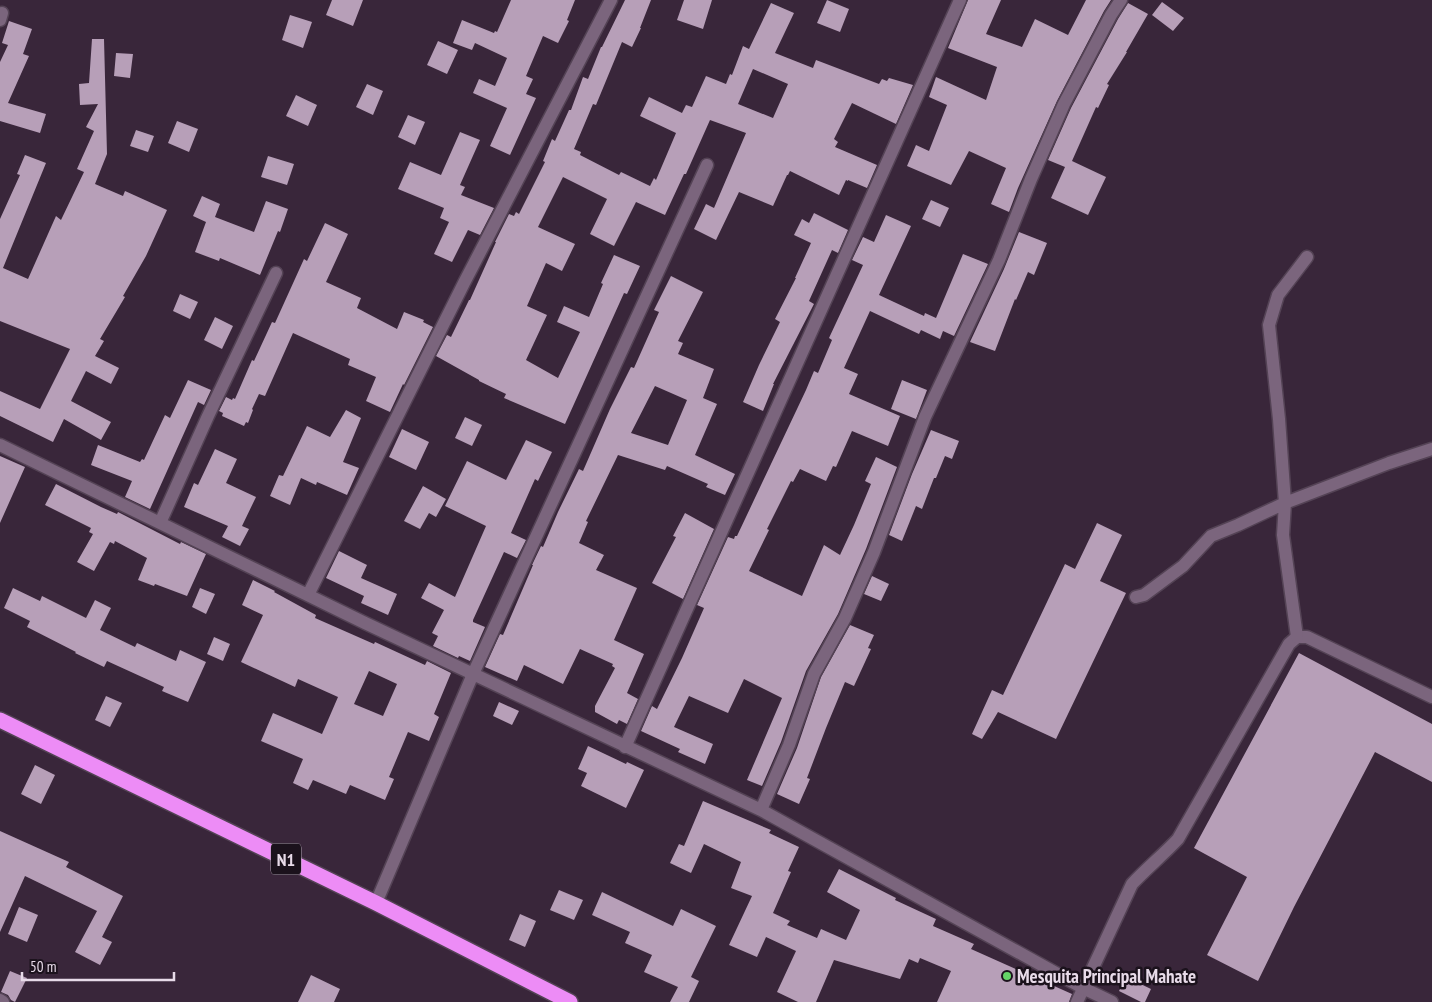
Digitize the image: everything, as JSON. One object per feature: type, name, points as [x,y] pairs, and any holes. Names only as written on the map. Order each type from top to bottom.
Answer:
[{"type":"highway","name":"N1","points":[[0,720],[376,903],[570,1002]]},
{"type":"street","points":[[308,595],[460,290],[612,0]]},
{"type":"street","points":[[625,747],[960,0]]},
{"type":"street","points":[[761,810],[789,745],[814,674],[844,618],[874,552],[925,417],[999,260],[1064,104],[1111,15],[1121,0]]},
{"type":"street","points":[[376,903],[473,674],[708,165]]},
{"type":"street","points":[[1077,1002],[1132,884],[1178,839],[1289,644],[1296,636],[1283,535],[1285,502],[1269,325],[1278,295],[1307,256]]},
{"type":"street","points":[[160,523],[276,273]]},
{"type":"street","points":[[0,445],[365,623],[761,810],[1112,1002]]},
{"type":"street","points":[[1136,597],[1144,595],[1183,566],[1211,536],[1285,502],[1432,449]]},
{"type":"street","points":[[1296,636],[1307,637],[1432,697]]},
{"type":"building","points":[[332,0],[363,0],[353,26],[326,15]]},
{"type":"building","points":[[511,0],[575,0],[567,20],[569,21],[558,43],[543,36],[526,76],[533,79],[526,94],[536,98],[510,155],[490,146],[507,108],[473,93],[479,79],[495,86],[507,58],[475,43],[472,50],[453,43],[462,20],[494,33],[495,31],[497,32]]},
{"type":"building","points":[[625,0],[651,0],[632,47],[622,42],[596,105],[593,104],[574,149],[581,152],[580,155],[619,175],[621,172],[650,186],[654,178],[656,180],[676,133],[640,116],[649,97],[682,113],[686,105],[692,107],[706,76],[726,84],[730,74],[732,75],[743,46],[749,49],[771,3],[794,13],[775,53],[813,68],[816,60],[879,84],[882,79],[887,81],[889,78],[913,85],[896,124],[852,103],[834,139],[838,142],[835,147],[877,165],[867,188],[846,180],[839,195],[790,171],[773,206],[739,192],[716,240],[694,229],[706,204],[714,208],[746,133],[710,120],[665,215],[636,202],[614,246],[590,234],[607,199],[563,177],[538,227],[575,244],[562,271],[546,263],[527,306],[547,315],[526,360],[558,378],[580,332],[557,322],[564,306],[589,317],[603,284],[601,283],[614,255],[640,266],[627,294],[624,293],[565,424],[504,398],[506,394],[436,356],[447,335],[451,337],[509,214],[514,216],[516,212],[519,214],[545,162],[543,161],[552,139],[555,141],[569,110],[571,110],[583,77],[588,79]],"holes":[[[753,69],[788,84],[773,118],[738,104]]]},
{"type":"building","points":[[684,0],[712,0],[703,29],[677,20]]},
{"type":"building","points":[[827,0],[849,9],[840,32],[817,23]]},
{"type":"building","points":[[968,0],[1001,0],[986,34],[1022,47],[1035,19],[1068,35],[1086,0],[1111,0],[1057,101],[1009,212],[991,204],[1006,168],[969,151],[951,185],[907,166],[916,145],[929,151],[947,105],[929,97],[936,77],[986,100],[997,67],[948,48]]},
{"type":"building","points":[[1162,2],[1184,18],[1173,31],[1152,15]]},
{"type":"building","points":[[1128,3],[1148,14],[1107,84],[1109,85],[1098,108],[1096,107],[1072,161],[1106,177],[1088,215],[1051,198],[1065,167],[1048,160],[1071,108]]},
{"type":"building","points":[[290,15],[312,22],[303,48],[282,40]]},
{"type":"building","points":[[9,21],[32,29],[23,54],[29,56],[8,103],[46,114],[40,133],[0,121],[0,62],[8,45],[2,43]]},
{"type":"building","points":[[92,39],[104,39],[107,154],[95,184],[123,196],[125,191],[167,210],[146,256],[123,296],[125,297],[100,339],[104,341],[95,356],[119,368],[111,384],[86,371],[71,401],[111,422],[101,440],[64,419],[53,442],[0,416],[0,391],[40,409],[70,349],[0,321],[0,219],[20,175],[17,174],[25,155],[46,163],[3,268],[28,279],[56,216],[61,220],[84,172],[77,169],[94,131],[86,127],[98,104],[80,105],[79,84],[89,83]]},
{"type":"building","points":[[438,41],[458,50],[447,74],[427,65]]},
{"type":"building","points":[[116,53],[133,54],[130,78],[114,76]]},
{"type":"building","points":[[367,84],[383,91],[373,115],[356,107]]},
{"type":"building","points":[[296,95],[317,105],[308,126],[286,116]]},
{"type":"building","points":[[408,115],[425,122],[415,145],[398,137]]},
{"type":"building","points":[[177,121],[198,129],[189,152],[168,143]]},
{"type":"building","points":[[136,130],[154,136],[148,152],[130,146]]},
{"type":"building","points":[[460,132],[480,140],[460,185],[465,187],[461,195],[494,208],[480,235],[468,230],[452,262],[434,254],[449,222],[440,218],[444,208],[398,189],[410,162],[441,175]]},
{"type":"building","points":[[268,156],[294,164],[287,185],[261,177]]},
{"type":"building","points":[[202,196],[220,204],[215,217],[254,232],[266,201],[288,209],[280,232],[278,231],[260,275],[220,258],[219,261],[195,252],[206,222],[193,216]]},
{"type":"building","points":[[931,200],[949,208],[940,227],[922,219]]},
{"type":"building","points":[[814,213],[848,230],[838,253],[832,250],[809,301],[814,304],[773,384],[763,411],[743,402],[780,322],[775,319],[811,243],[794,235],[802,219],[809,223]]},
{"type":"building","points":[[886,215],[911,226],[879,295],[924,316],[925,313],[936,318],[963,254],[988,264],[954,336],[943,331],[940,339],[921,330],[919,334],[870,311],[844,368],[858,374],[849,394],[900,416],[888,446],[852,431],[836,467],[833,466],[826,481],[800,469],[793,482],[791,481],[767,529],[769,530],[749,571],[802,596],[824,545],[840,555],[871,484],[865,481],[876,457],[897,467],[866,549],[838,614],[806,671],[781,742],[762,786],[747,780],[782,698],[744,679],[728,713],[689,696],[674,727],[713,744],[705,764],[678,752],[680,749],[641,731],[652,706],[657,709],[682,658],[704,608],[697,605],[728,537],[734,539],[737,536],[814,371],[818,373],[832,340],[829,338],[863,265],[852,260],[863,237],[874,242]]},
{"type":"building","points":[[325,223],[348,234],[326,282],[361,298],[357,308],[397,329],[404,312],[424,320],[423,322],[433,327],[390,412],[366,401],[376,377],[348,365],[350,359],[293,333],[265,396],[259,394],[248,423],[246,422],[244,426],[222,416],[223,413],[219,411],[226,397],[232,400],[233,398],[235,399],[252,360],[254,361],[272,322],[275,323],[304,259],[307,261]]},
{"type":"building","points":[[1019,232],[1047,243],[1034,275],[1028,272],[1015,299],[995,351],[970,342]]},
{"type":"building","points":[[671,276],[703,292],[678,341],[683,343],[678,354],[714,369],[703,398],[717,404],[695,455],[735,474],[725,495],[706,487],[708,484],[667,466],[665,470],[618,455],[586,521],[588,522],[579,543],[604,555],[596,570],[637,588],[614,640],[644,654],[627,693],[638,699],[627,724],[619,720],[617,724],[595,712],[595,706],[615,668],[612,666],[613,664],[580,649],[563,684],[524,665],[517,681],[485,667],[500,634],[503,635],[532,565],[541,546],[543,547],[579,469],[583,471],[610,409],[631,367],[634,368],[659,312],[654,310]],"holes":[[[655,386],[687,400],[668,445],[631,433]]]},
{"type":"building","points":[[180,294],[198,302],[190,319],[173,311]]},
{"type":"building","points":[[215,317],[233,326],[222,349],[204,340]]},
{"type":"building","points":[[188,380],[211,390],[204,405],[198,402],[150,509],[125,497],[132,481],[91,465],[98,445],[140,462],[142,459],[144,460],[165,415],[170,418]]},
{"type":"building","points":[[902,380],[927,390],[916,419],[891,409]]},
{"type":"building","points":[[346,410],[361,418],[343,462],[359,468],[347,495],[317,482],[316,485],[301,478],[290,505],[270,496],[279,475],[283,476],[307,426],[330,437]]},
{"type":"building","points":[[465,417],[482,425],[472,446],[455,438]]},
{"type":"building","points":[[402,429],[429,442],[416,470],[389,457]]},
{"type":"building","points":[[931,430],[959,441],[952,459],[945,456],[922,509],[916,506],[902,541],[889,535]]},
{"type":"building","points":[[526,440],[552,452],[538,481],[535,479],[511,533],[526,540],[517,558],[504,552],[473,620],[473,622],[485,627],[470,661],[459,656],[458,658],[433,646],[438,636],[432,633],[444,610],[421,598],[429,583],[455,597],[486,526],[445,506],[467,461],[506,480]]},
{"type":"building","points":[[215,449],[237,459],[226,483],[256,497],[242,526],[249,529],[240,546],[222,537],[228,526],[184,507],[194,483],[198,485]]},
{"type":"building","points":[[0,456],[25,467],[0,523]]},
{"type":"building","points":[[56,484],[101,507],[117,514],[118,512],[180,544],[181,542],[206,554],[187,596],[138,580],[147,558],[115,541],[114,544],[110,542],[94,571],[77,562],[93,534],[89,532],[91,528],[45,505]]},
{"type":"building","points":[[423,486],[446,499],[436,517],[429,513],[420,529],[404,521]]},
{"type":"building","points":[[685,513],[714,529],[683,599],[652,583],[676,537],[673,536]]},
{"type":"building","points":[[1097,523],[1122,535],[1100,581],[1126,593],[1056,739],[998,712],[982,739],[972,734],[992,690],[1003,695],[1065,564],[1075,569]]},
{"type":"building","points":[[339,551],[367,565],[361,578],[397,594],[388,615],[361,603],[364,596],[326,578]]},
{"type":"building","points":[[872,576],[889,584],[881,601],[864,594]]},
{"type":"building","points":[[253,580],[316,615],[315,618],[374,644],[375,642],[425,665],[427,661],[451,673],[434,714],[439,717],[429,741],[408,732],[389,777],[394,779],[385,800],[350,785],[346,794],[313,780],[308,790],[293,783],[303,759],[261,741],[273,713],[322,734],[338,697],[298,679],[295,687],[241,662],[263,615],[242,605]],"holes":[[[369,671],[397,684],[383,716],[354,704]]]},
{"type":"building","points":[[13,588],[40,601],[42,596],[86,618],[95,600],[111,608],[100,630],[135,647],[137,643],[176,661],[180,650],[206,662],[188,702],[162,691],[164,687],[107,661],[104,667],[27,627],[30,621],[4,608]]},
{"type":"building","points":[[200,588],[215,594],[206,614],[192,607]]},
{"type":"building","points":[[850,625],[874,635],[868,648],[871,649],[854,686],[845,682],[807,778],[810,779],[799,804],[777,794],[797,748],[821,677]]},
{"type":"building","points":[[214,637],[230,644],[223,661],[207,654]]},
{"type":"building","points":[[1299,653],[1432,724],[1432,782],[1375,752],[1294,907],[1258,981],[1207,955],[1247,877],[1194,848]]},
{"type":"building","points":[[106,696],[122,703],[110,727],[95,720]]},
{"type":"building","points":[[499,702],[519,711],[512,725],[493,716]]},
{"type":"building","points":[[588,746],[626,764],[627,762],[644,770],[626,808],[581,786],[587,773],[578,769]]},
{"type":"building","points":[[35,765],[55,775],[41,804],[21,794]]},
{"type":"building","points":[[703,801],[771,830],[769,833],[799,847],[788,871],[791,872],[773,913],[790,921],[787,925],[817,938],[821,929],[846,940],[860,910],[827,892],[839,869],[896,898],[895,900],[936,919],[933,926],[974,944],[971,949],[1072,994],[1069,1002],[937,1002],[951,971],[920,958],[918,963],[909,959],[900,979],[834,960],[816,1002],[798,1002],[777,992],[796,951],[766,937],[757,957],[729,945],[752,896],[731,888],[741,862],[704,844],[691,873],[670,863],[679,844],[684,846]]},
{"type":"building","points":[[0,831],[69,862],[66,867],[123,896],[102,937],[112,942],[100,965],[75,952],[97,911],[25,876],[0,932]]},
{"type":"building","points":[[559,890],[583,900],[574,920],[550,910]]},
{"type":"building","points":[[602,892],[673,926],[681,909],[716,926],[691,977],[699,981],[689,1002],[670,1002],[678,987],[644,972],[652,955],[625,943],[630,932],[592,915]]},
{"type":"building","points":[[19,907],[38,915],[27,942],[8,934]]},
{"type":"building","points":[[520,914],[536,921],[525,947],[509,940]]},
{"type":"building","points":[[10,971],[27,978],[15,1002],[8,995],[1,992]]},
{"type":"building","points":[[311,975],[340,989],[334,1002],[298,1002]]},
{"type":"building","points":[[1126,977],[1151,989],[1145,1002],[1141,1002],[1119,991]]},
{"type":"place","name":"Mesquita Principal Mahate","points":[[1007,976]]}]
